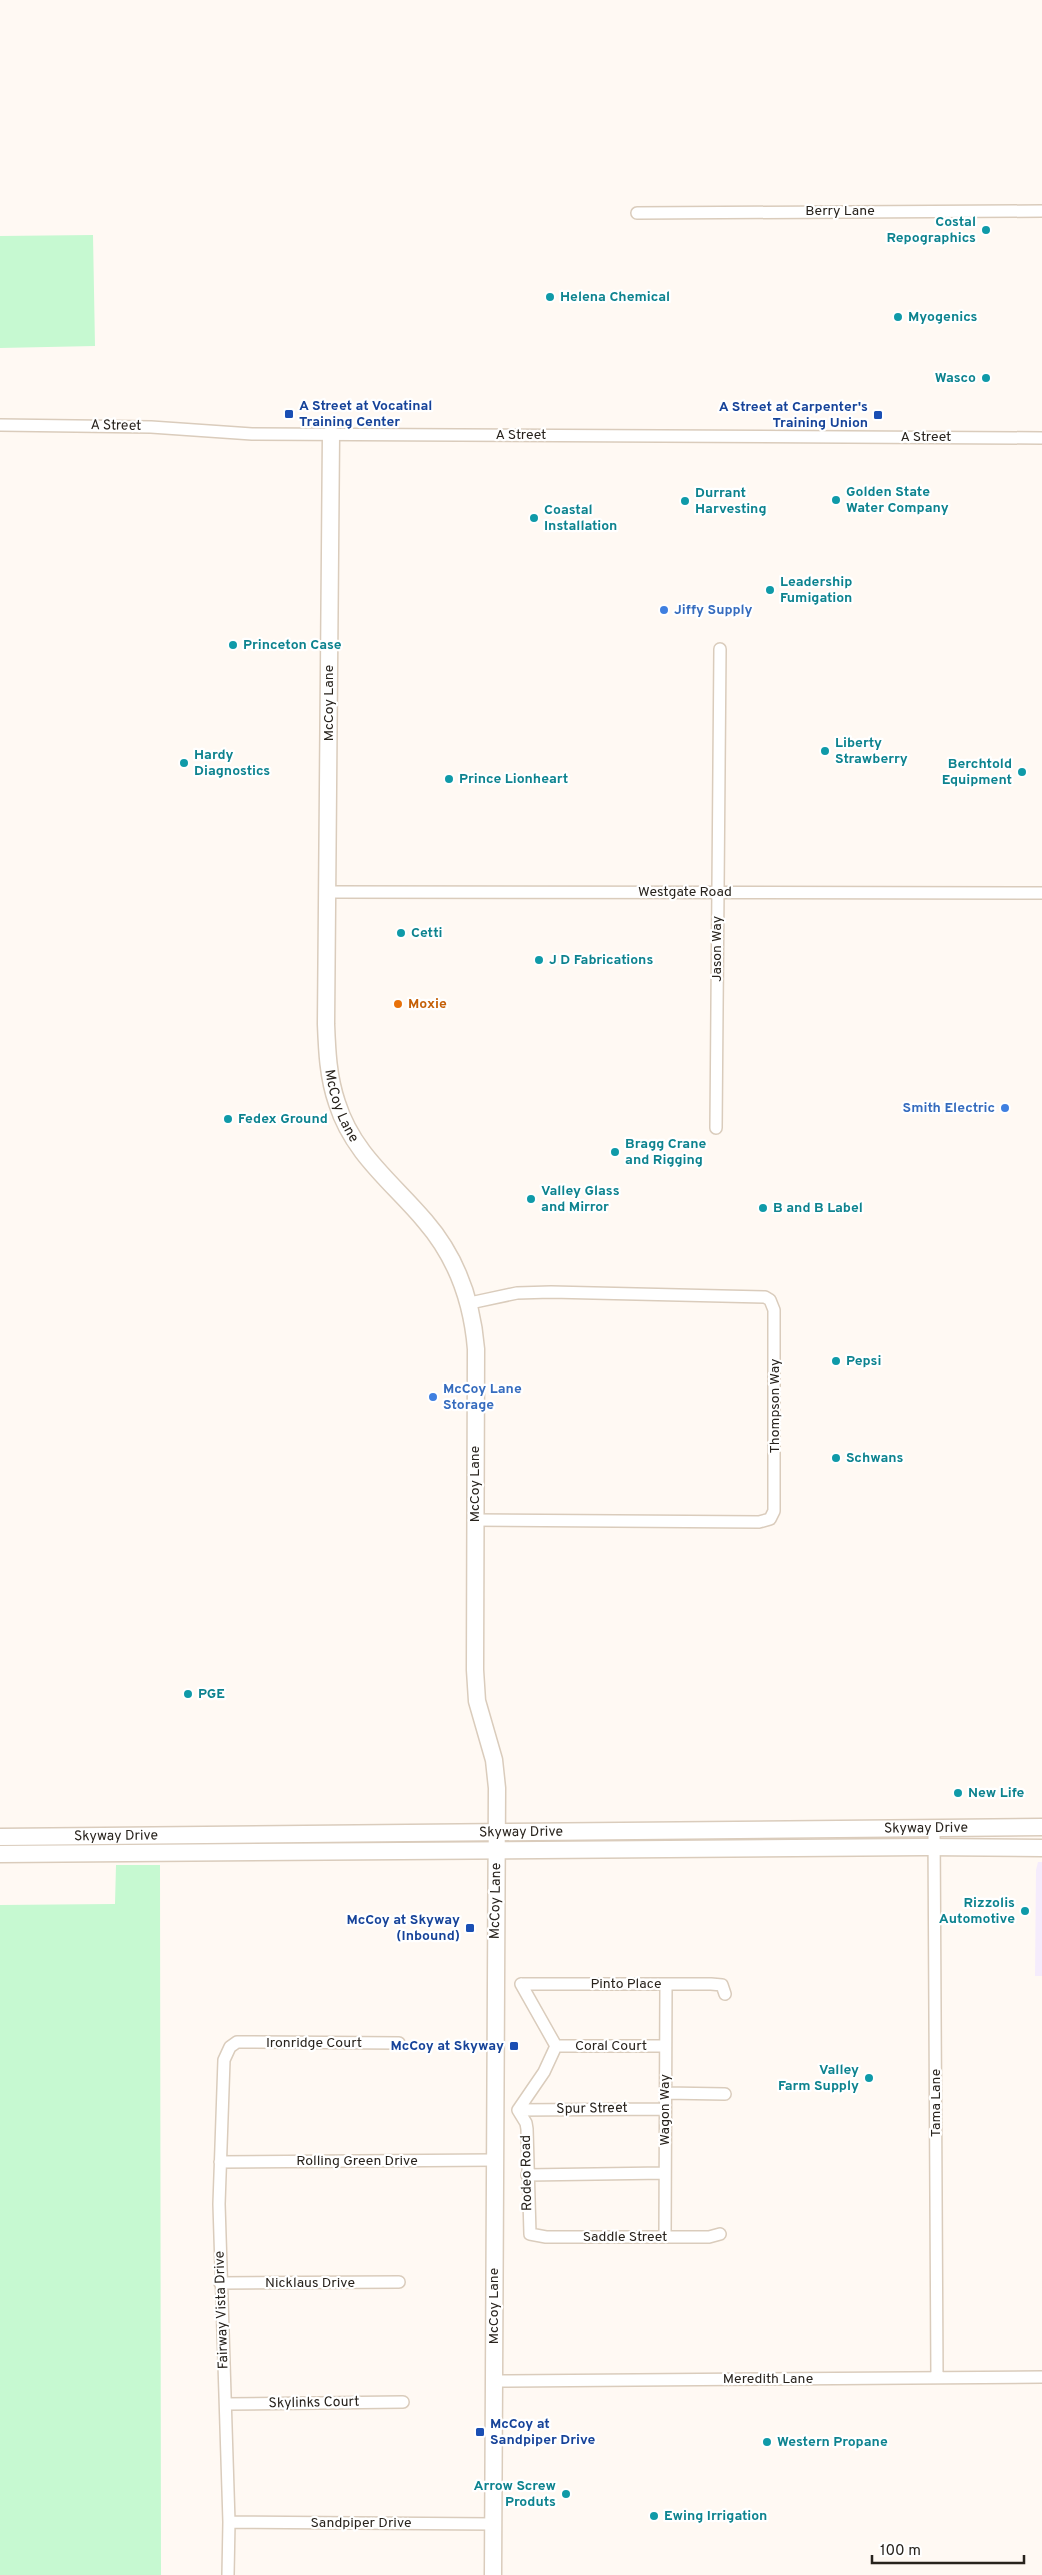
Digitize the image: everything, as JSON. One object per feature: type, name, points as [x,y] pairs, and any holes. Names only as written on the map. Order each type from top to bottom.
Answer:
[{"type":"street","name":"Berry Lane","points":[[637,213],[1042,211]]},
{"type":"street","name":"A Street","points":[[0,425],[151,427],[252,434],[1042,438]]},
{"type":"street","name":"McCoy Lane","points":[[331,434],[326,1024],[330,1074],[337,1103],[362,1151],[384,1180],[437,1236],[455,1264],[470,1303],[476,1349],[477,1701],[494,1760],[498,1788],[494,2160],[493,2575]]},
{"type":"street","name":"Jason Way","points":[[716,1128],[720,649]]},
{"type":"street","name":"Westgate Road","points":[[328,892],[1042,893]]},
{"type":"street","name":"Thompson Way","points":[[470,1303],[517,1293],[551,1292],[765,1297],[770,1300],[774,1310],[774,1512],[770,1519],[759,1522],[475,1520]]},
{"type":"street","name":"Skyway Drive","points":[[0,1836],[1042,1827]]},
{"type":"street","name":"Tama Lane","points":[[934,1828],[937,2378]]},
{"type":"street","name":"Skyway Drive","points":[[0,1854],[934,1847],[1042,1848]]},
{"type":"street","name":"Pinto Place","points":[[556,2046],[521,1984],[717,1984],[722,1985],[725,1994]]},
{"type":"street","name":"Wagon Way","points":[[665,2237],[666,1984]]},
{"type":"street","name":"Ironridge Court","points":[[230,2047],[237,2042],[399,2043]]},
{"type":"street","name":"Coral Court","points":[[556,2046],[665,2046]]},
{"type":"street","points":[[518,2110],[544,2072],[556,2046]]},
{"type":"street","name":"Fairway Vista Drive","points":[[228,2575],[229,2522],[226,2404],[220,2283],[220,2162],[222,2068],[230,2047]]},
{"type":"street","points":[[665,2093],[725,2094]]},
{"type":"street","name":"Spur Street","points":[[518,2110],[665,2108]]},
{"type":"street","name":"Rodeo Road","points":[[518,2110],[526,2123],[530,2234]]},
{"type":"street","name":"Rolling Green Drive","points":[[220,2162],[494,2160]]},
{"type":"street","points":[[527,2175],[665,2174]]},
{"type":"street","name":"Saddle Street","points":[[530,2234],[546,2237],[709,2237],[720,2234]]},
{"type":"street","name":"Nicklaus Drive","points":[[220,2283],[399,2282]]},
{"type":"street","name":"Meredith Lane","points":[[494,2381],[1042,2377]]},
{"type":"street","name":"Skylinks Court","points":[[226,2404],[403,2402]]},
{"type":"street","name":"Sandpiper Drive","points":[[229,2522],[493,2524]]},
{"type":"shaded area","points":[[1038,1862],[1042,1862],[1042,1976],[1035,1976],[1036,1870]]},
{"type":"green space","points":[[93,235],[95,346],[0,348],[0,236]]},
{"type":"green space","points":[[116,1865],[160,1865],[161,2575],[0,2575],[0,1905],[115,1904]]},
{"type":"place","name":"Costal Repographics","points":[[986,230]]},
{"type":"place","name":"Helena Chemical","points":[[550,297]]},
{"type":"place","name":"Myogenics","points":[[898,317]]},
{"type":"place","name":"Wasco","points":[[986,378]]},
{"type":"place","name":"A Street at Vocatinal Training Center","points":[[289,414]]},
{"type":"place","name":"A Street at Carpenter's Training Union","points":[[878,415]]},
{"type":"place","name":"Golden State Water Company","points":[[836,500]]},
{"type":"place","name":"Durrant Harvesting","points":[[685,501]]},
{"type":"place","name":"Coastal Installation","points":[[534,518]]},
{"type":"place","name":"Leadership Fumigation","points":[[770,590]]},
{"type":"place","name":"Jiffy Supply","points":[[664,610]]},
{"type":"place","name":"Princeton Case","points":[[233,645]]},
{"type":"place","name":"Liberty Strawberry","points":[[825,751]]},
{"type":"place","name":"Hardy Diagnostics","points":[[184,763]]},
{"type":"place","name":"Berchtold Equipment","points":[[1022,772]]},
{"type":"place","name":"Prince Lionheart","points":[[449,779]]},
{"type":"place","name":"Cetti","points":[[401,933]]},
{"type":"place","name":"J D Fabrications","points":[[539,960]]},
{"type":"place","name":"Moxie","points":[[398,1004]]},
{"type":"place","name":"Smith Electric","points":[[1005,1108]]},
{"type":"place","name":"Fedex Ground","points":[[228,1119]]},
{"type":"place","name":"Bragg Crane and Rigging","points":[[615,1152]]},
{"type":"place","name":"Valley Glass and Mirror","points":[[531,1199]]},
{"type":"place","name":"B and B Label","points":[[763,1208]]},
{"type":"place","name":"Pepsi","points":[[836,1361]]},
{"type":"place","name":"McCoy Lane Storage","points":[[433,1397]]},
{"type":"place","name":"Schwans","points":[[836,1458]]},
{"type":"place","name":"PGE","points":[[188,1694]]},
{"type":"place","name":"New Life","points":[[958,1793]]},
{"type":"place","name":"Rizzolis Automotive","points":[[1025,1911]]},
{"type":"place","name":"McCoy at Skyway (Inbound)","points":[[470,1928]]},
{"type":"place","name":"McCoy at Skyway","points":[[514,2046]]},
{"type":"place","name":"Valley Farm Supply","points":[[869,2078]]},
{"type":"place","name":"McCoy at Sandpiper Drive","points":[[480,2432]]},
{"type":"place","name":"Western Propane","points":[[767,2442]]},
{"type":"place","name":"Arrow Screw Produts","points":[[566,2494]]},
{"type":"place","name":"Ewing Irrigation","points":[[654,2516]]}]
